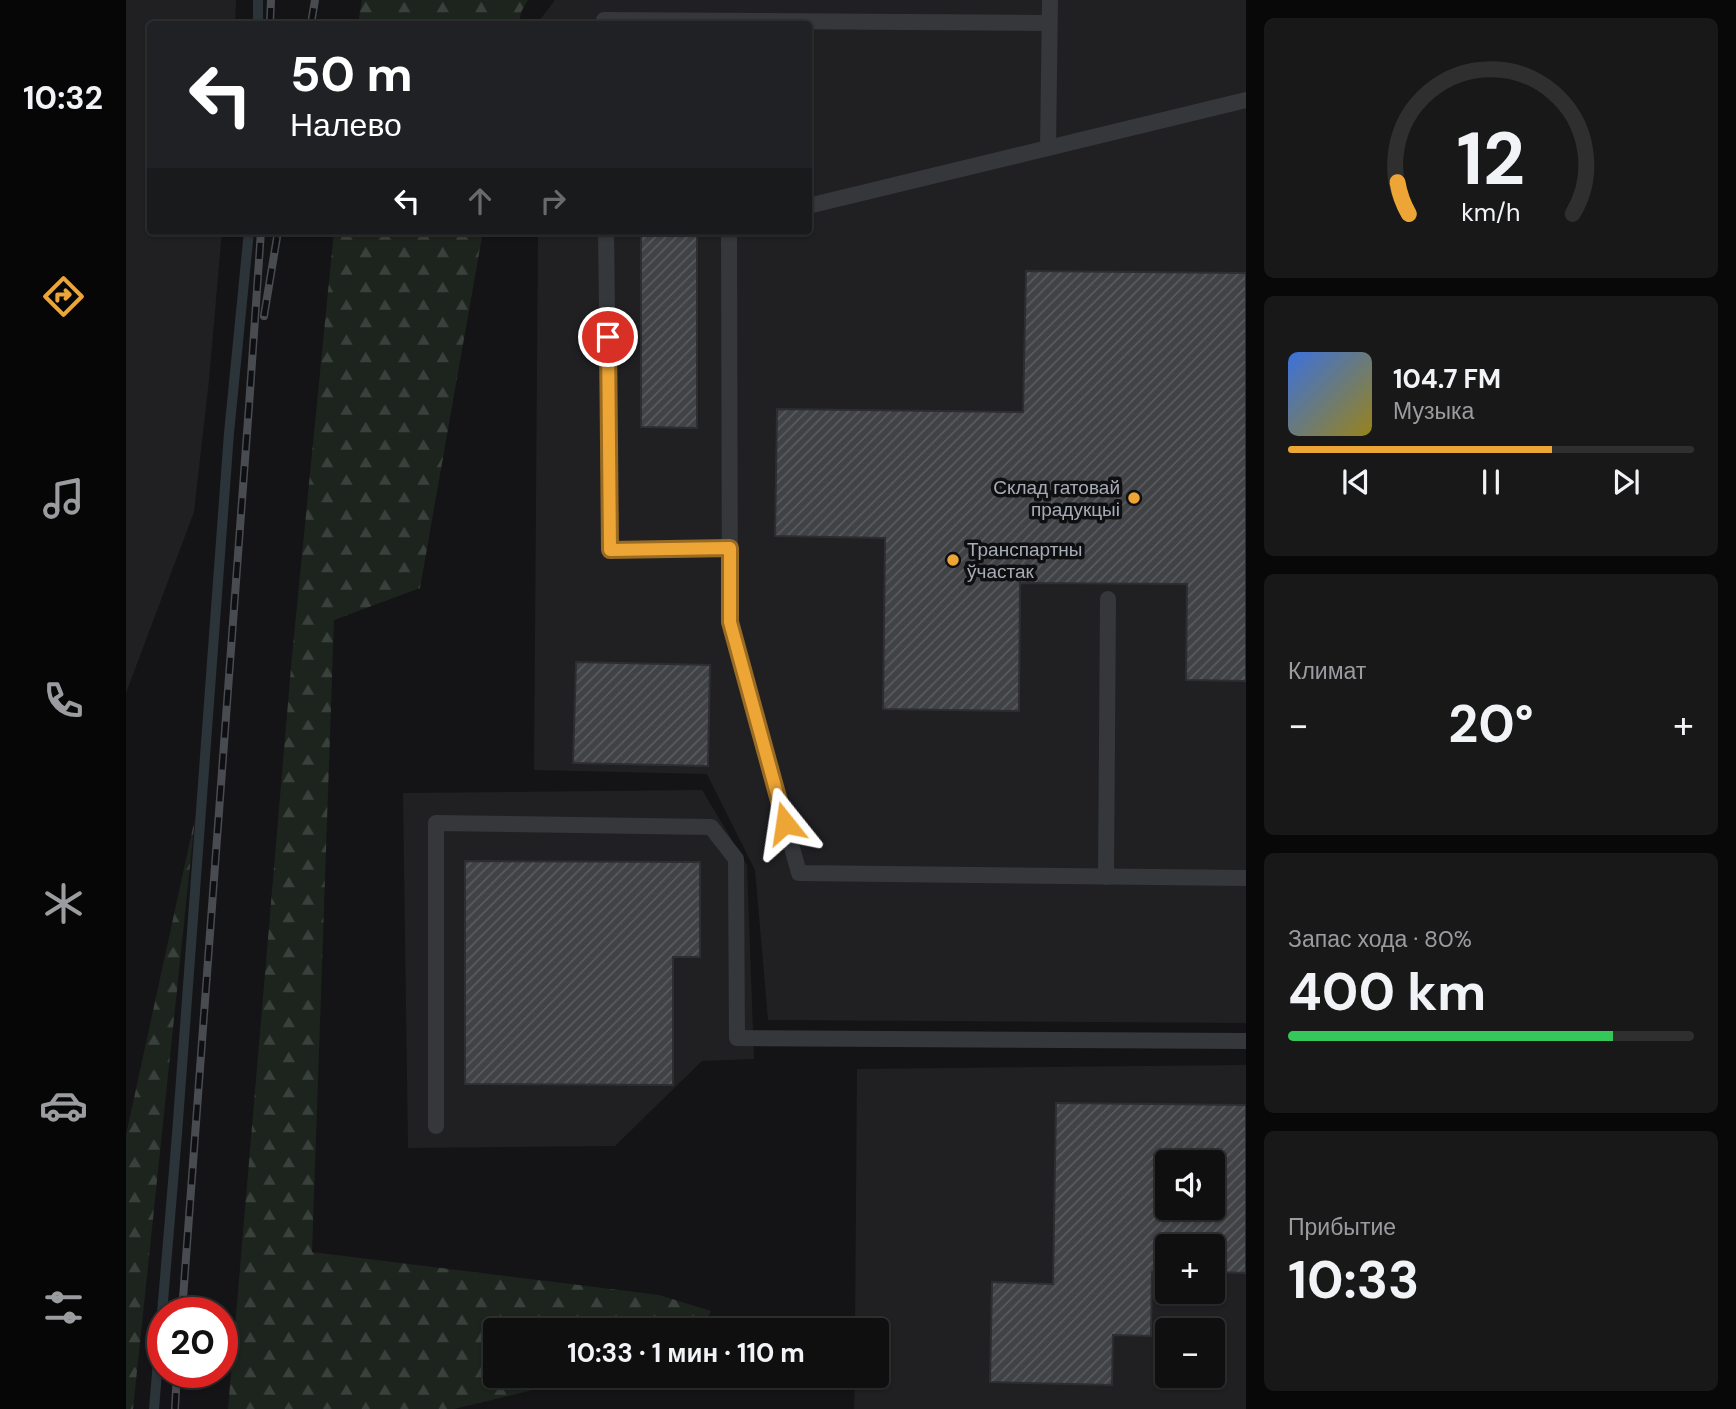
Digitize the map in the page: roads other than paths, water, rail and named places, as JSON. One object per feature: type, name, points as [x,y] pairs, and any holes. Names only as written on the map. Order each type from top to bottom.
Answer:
[{"type":"lane","points":[[1048,148],[1050,0]]},
{"type":"lane","points":[[604,21],[752,21]]},
{"type":"lane","points":[[812,21],[1049,23]]},
{"type":"lane","points":[[812,205],[1246,100]]},
{"type":"lane","points":[[606,235],[610,550],[730,548]]},
{"type":"lane","points":[[729,235],[730,622],[799,873],[1246,878]]},
{"type":"lane","points":[[1106,877],[1108,599]]},
{"type":"lane","points":[[436,1126],[436,823],[711,827],[736,859],[737,1038],[1246,1041]]},
{"type":"waterway","points":[[258,0],[258,21]]},
{"type":"waterway","points":[[154,1409],[229,433],[249,235]]},
{"type":"railway","points":[[270,21],[271,0]]},
{"type":"railway","points":[[312,21],[315,0]]},
{"type":"railway","points":[[183,1297],[261,235]]},
{"type":"railway","points":[[264,316],[277,235]]},
{"type":"railway","points":[[175,1409],[176,1388]]},
{"type":"place","name":"Склад гатовай прадукцыі","points":[[1134,498]]},
{"type":"place","name":"Транспартны ўчастак","points":[[953,560]]}]
